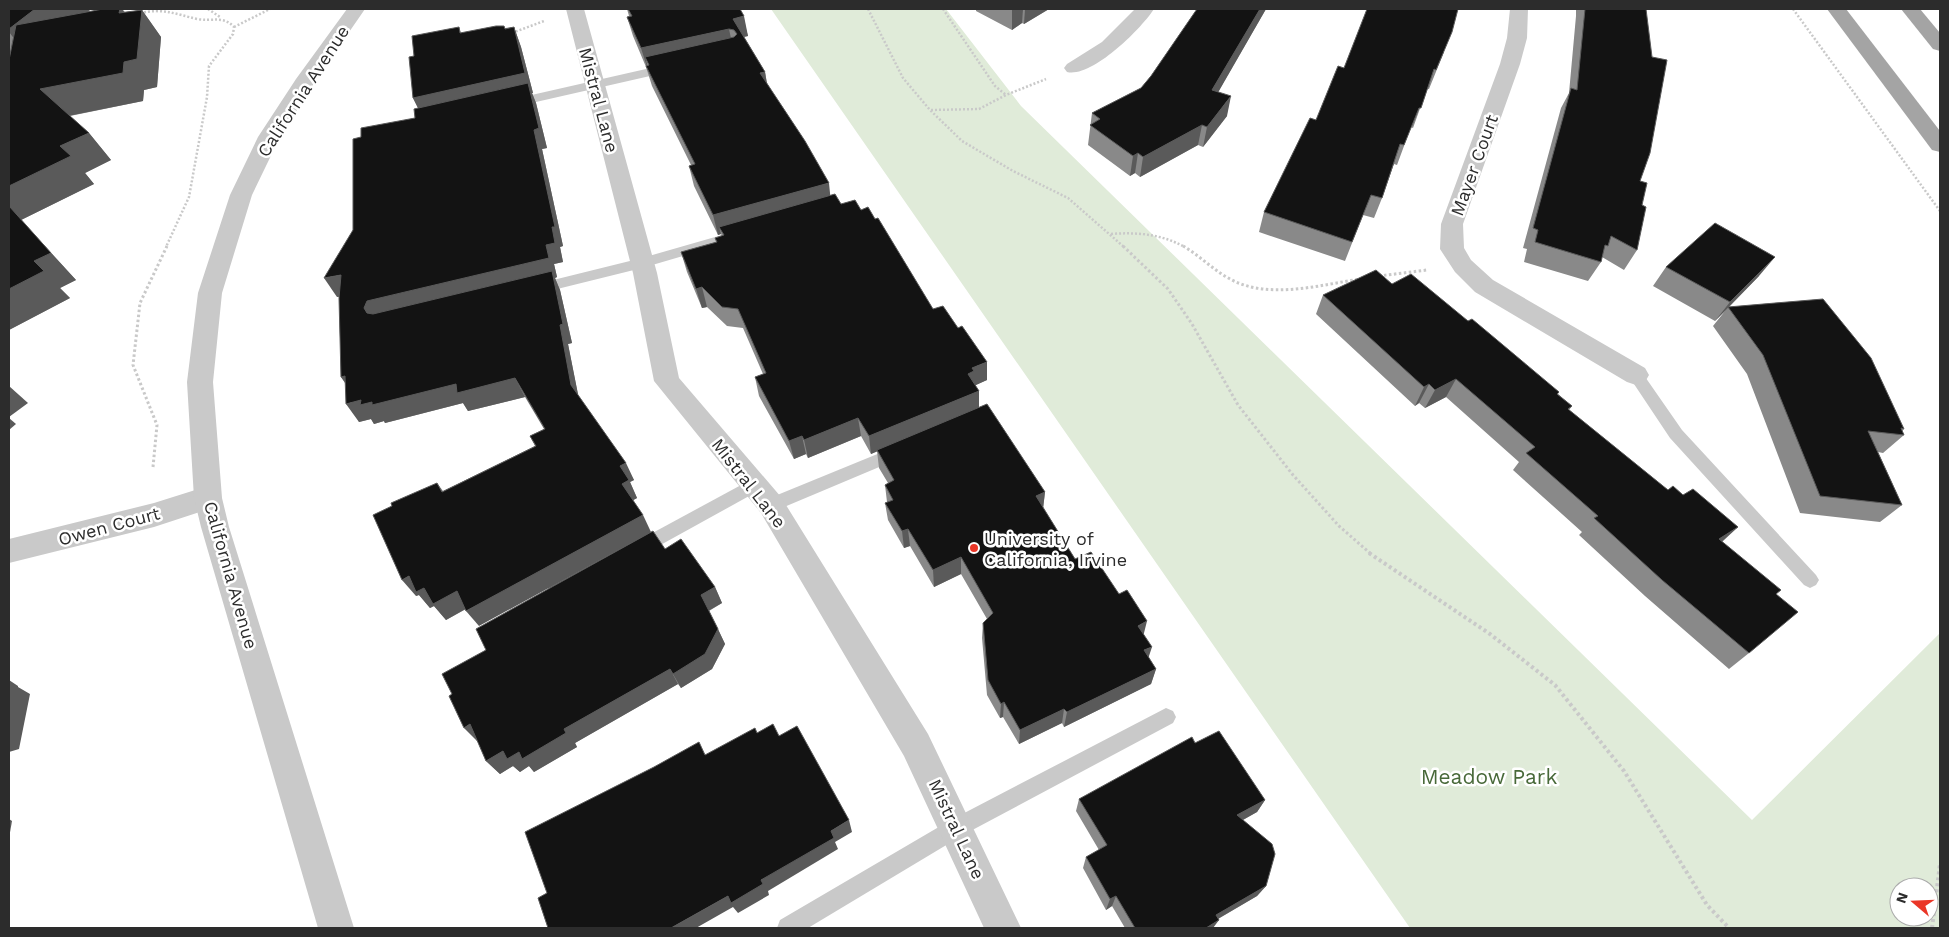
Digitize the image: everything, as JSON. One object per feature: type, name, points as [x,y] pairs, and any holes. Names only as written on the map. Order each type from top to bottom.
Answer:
[{"type":"main road","points":[[1836,9],[1940,145]]},
{"type":"main road","points":[[1910,9],[1940,45]]},
{"type":"street","name":"California Avenue","points":[[336,928],[215,527],[208,498],[200,382],[210,293],[241,195],[269,137],[306,79],[356,9]]},
{"type":"street","name":"Mistral Lane","points":[[575,9],[642,263],[667,381],[762,495],[916,745],[1004,928]]},
{"type":"street","points":[[1074,68],[1109,46],[1145,9]]},
{"type":"street","name":"Mayer Court","points":[[1520,9],[1517,38],[1510,64],[1452,224],[1452,249],[1463,266],[1484,286],[1636,375]]},
{"type":"street","name":"Owen Court","points":[[9,551],[154,515],[208,498]]},
{"type":"lane","points":[[501,106],[678,66]]},
{"type":"lane","points":[[524,292],[642,263],[746,233]]},
{"type":"lane","points":[[1636,375],[1676,434],[1810,580]]},
{"type":"lane","points":[[629,555],[762,495],[910,446]]},
{"type":"lane","points":[[788,928],[956,828],[1166,717]]},
{"type":"path","points":[[132,15],[157,9],[176,11],[199,20],[221,18]]},
{"type":"path","points":[[208,9],[221,18],[230,21],[234,27]]},
{"type":"path","points":[[152,467],[157,425],[134,365],[140,303],[189,197],[207,97],[210,66],[232,34],[234,27],[270,9]]},
{"type":"path","points":[[868,9],[903,78],[930,110],[962,141],[1013,171],[1068,198],[1111,234],[1168,289],[1192,324],[1238,405],[1292,474],[1339,526],[1374,557],[1490,634],[1554,685],[1624,771],[1707,905],[1729,928]]},
{"type":"path","points":[[943,9],[995,86],[1006,95]]},
{"type":"path","points":[[1793,9],[1940,211]]},
{"type":"path","points":[[506,35],[544,21]]},
{"type":"path","points":[[930,110],[979,110],[1006,95],[1074,68]]},
{"type":"path","points":[[1111,234],[1130,232],[1161,236],[1184,246],[1226,279],[1250,287],[1290,288],[1368,278]]},
{"type":"path","points":[[1378,276],[1463,266]]},
{"type":"path","points":[[1932,928],[1940,864]]},
{"type":"green space","name":"Meadow Park","points":[[771,9],[946,9],[1021,106],[1752,820],[1940,633],[1940,928],[1410,928]]},
{"type":"building","points":[[9,9],[35,9],[9,29]]},
{"type":"building","points":[[103,9],[120,9],[119,13],[142,10],[137,59],[124,62],[123,73],[40,89],[89,133],[60,146],[71,156],[9,186],[9,60],[16,25]]},
{"type":"building","points":[[628,9],[740,9],[744,16],[733,19],[765,72],[760,73],[805,141],[829,183],[713,215],[689,166],[695,164],[646,66],[649,65],[645,57],[734,37],[737,34],[734,30],[729,29],[641,48],[627,17],[632,16]]},
{"type":"building","points":[[1197,9],[1260,9],[1212,90],[1231,96],[1207,127],[1202,125],[1143,157],[1138,153],[1133,156],[1090,125],[1100,119],[1092,113],[1141,88]]},
{"type":"building","points":[[1367,9],[1458,9],[1452,32],[1436,70],[1434,69],[1421,108],[1419,108],[1404,145],[1400,144],[1382,198],[1371,195],[1352,242],[1264,212],[1310,118],[1316,120],[1338,66],[1344,68]]},
{"type":"building","points":[[1585,9],[1646,9],[1652,57],[1667,60],[1650,153],[1640,181],[1647,183],[1642,205],[1646,207],[1637,250],[1611,236],[1608,246],[1605,245],[1601,262],[1535,242],[1538,230],[1533,228],[1571,88],[1577,90]]},
{"type":"building","points":[[504,26],[505,29],[514,27],[525,73],[413,98],[409,57],[414,56],[412,36],[459,27],[460,33]]},
{"type":"building","points":[[528,83],[539,128],[534,130],[555,227],[552,227],[555,243],[546,245],[549,258],[367,301],[364,308],[367,313],[373,314],[552,271],[563,324],[560,325],[571,385],[626,463],[620,466],[629,480],[622,484],[643,515],[466,611],[457,591],[433,604],[424,588],[416,592],[409,576],[402,580],[373,515],[392,506],[391,503],[437,483],[442,492],[536,446],[530,436],[545,429],[515,378],[457,393],[456,384],[372,405],[372,402],[360,405],[361,400],[346,404],[345,376],[341,377],[339,298],[341,275],[324,278],[353,230],[353,139],[361,137],[361,128],[415,118],[414,109]]},
{"type":"building","points":[[835,194],[841,204],[855,200],[861,210],[868,207],[875,219],[878,218],[933,309],[943,306],[958,328],[962,326],[987,362],[972,368],[974,371],[968,374],[979,391],[869,436],[858,418],[804,440],[802,436],[789,441],[755,377],[766,373],[738,309],[722,307],[702,287],[696,289],[681,252],[717,242],[715,238],[724,235],[719,227]]},
{"type":"building","points":[[9,206],[51,253],[34,261],[44,271],[9,289]]},
{"type":"building","points":[[1715,223],[1775,257],[1730,302],[1666,267]]},
{"type":"building","points":[[1376,270],[1392,284],[1411,274],[1468,321],[1472,319],[1559,392],[1557,394],[1572,406],[1568,409],[1668,490],[1673,486],[1683,495],[1693,489],[1738,527],[1719,539],[1781,590],[1776,594],[1798,612],[1749,653],[1662,580],[1594,518],[1598,516],[1526,453],[1535,447],[1456,379],[1435,390],[1429,384],[1424,387],[1323,295]]},
{"type":"building","points":[[1823,299],[1871,358],[1904,429],[1901,428],[1904,435],[1868,431],[1902,505],[1820,496],[1763,355],[1728,307]]},
{"type":"building","points":[[987,404],[1045,492],[1036,496],[1075,559],[1091,552],[1119,594],[1127,590],[1147,621],[1138,626],[1152,647],[1144,650],[1156,669],[1067,712],[1064,709],[1020,730],[1004,702],[1001,704],[988,680],[983,623],[993,613],[961,557],[933,570],[908,529],[902,531],[885,503],[893,500],[885,485],[894,480],[877,450]]},
{"type":"building","points":[[653,531],[665,549],[681,539],[715,587],[701,595],[718,629],[705,654],[673,674],[670,669],[564,729],[566,733],[522,759],[519,752],[507,759],[503,751],[486,761],[470,724],[464,728],[449,696],[452,694],[442,674],[486,650],[476,629]]},
{"type":"building","points":[[773,724],[779,736],[797,726],[849,820],[831,831],[834,838],[761,880],[763,884],[731,903],[728,896],[671,928],[548,928],[538,898],[547,893],[525,832],[654,767],[699,742],[705,755],[755,728],[757,733]]},
{"type":"building","points":[[1219,731],[1265,800],[1237,815],[1272,844],[1275,854],[1266,886],[1216,915],[1219,920],[1206,928],[1135,928],[1116,896],[1110,899],[1086,857],[1107,845],[1079,799],[1192,737],[1195,743]]},
{"type":"place","name":"University of California, Irvine","points":[[974,548]]}]
